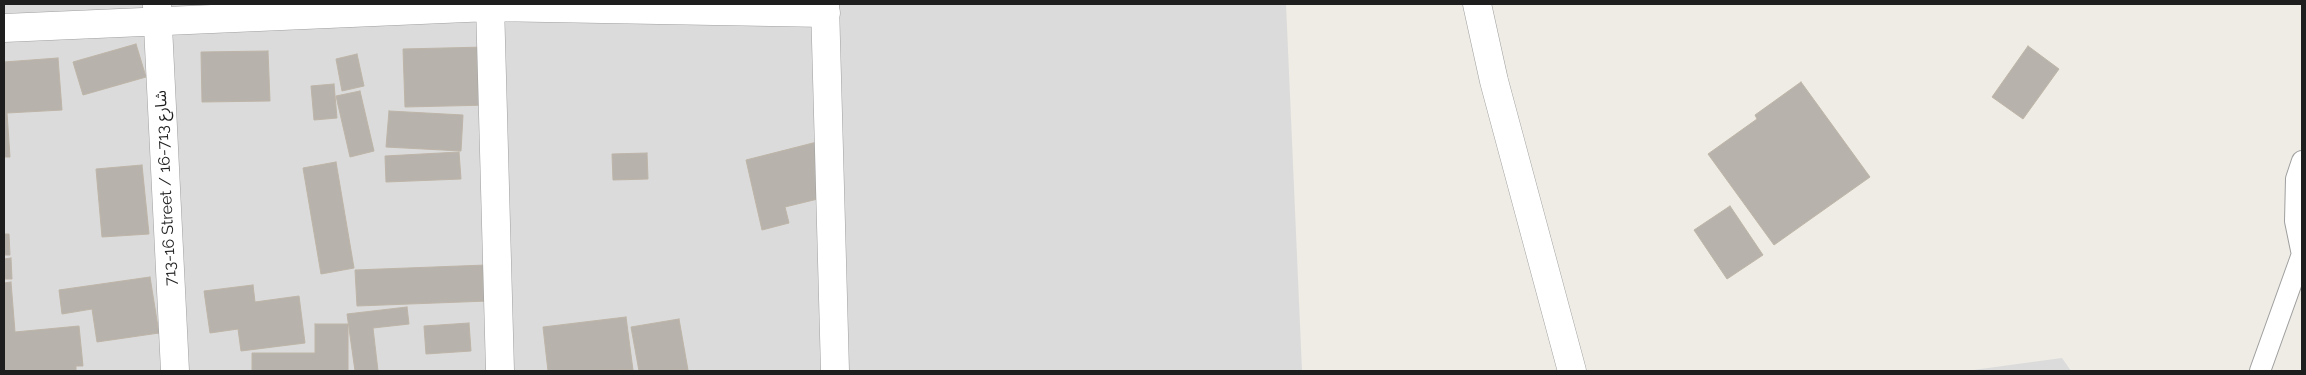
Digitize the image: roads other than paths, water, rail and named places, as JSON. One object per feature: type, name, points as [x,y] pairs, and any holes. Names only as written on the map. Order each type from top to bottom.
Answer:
[{"type":"street","points":[[1477,4],[1494,81],[1572,371]]},
{"type":"street","points":[[490,5],[500,371]]},
{"type":"street","points":[[4,28],[157,13],[490,5],[825,8],[835,371]]},
{"type":"street","name":"713-16 Street / شارع 713-16","points":[[157,13],[175,371]]},
{"type":"lane","points":[[2260,371],[2302,255],[2295,221],[2296,179],[2302,161]]}]
